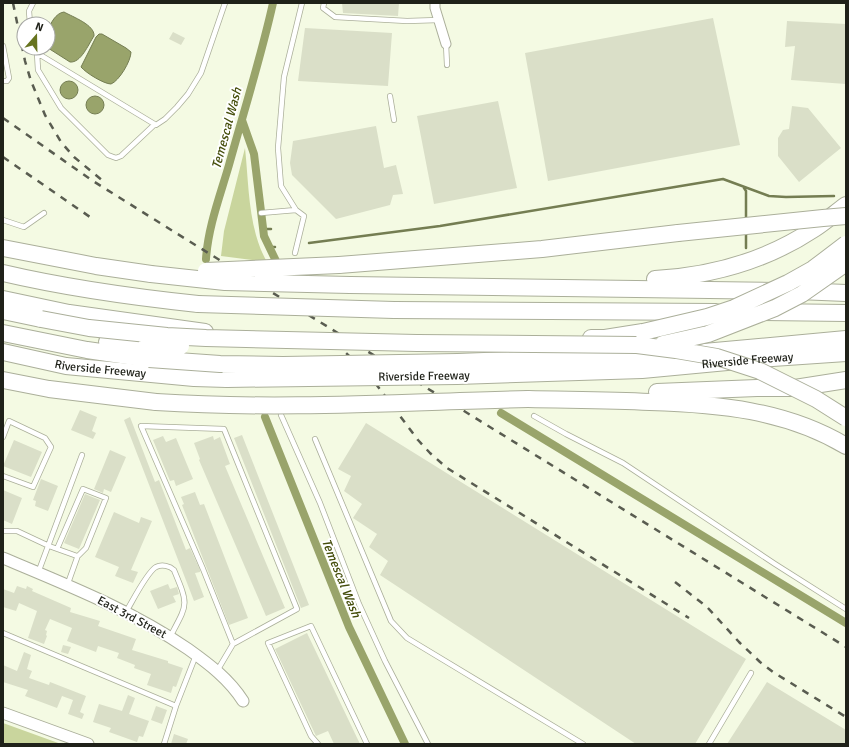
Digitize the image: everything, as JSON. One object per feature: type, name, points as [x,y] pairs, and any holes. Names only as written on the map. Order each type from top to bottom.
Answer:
[{"type":"highway","points":[[466,286],[582,283],[680,278],[718,270],[755,259],[785,245],[813,229],[846,205]]},
{"type":"highway","points":[[151,274],[339,266],[542,249],[846,216]]},
{"type":"highway","points":[[3,333],[88,350],[149,360],[551,339],[605,338],[643,332],[707,317],[734,308],[788,283],[813,269],[846,244]]},
{"type":"highway","points":[[3,248],[96,266],[225,282],[846,293]]},
{"type":"highway","points":[[3,299],[69,313],[225,334],[616,349],[660,345],[708,334],[774,308],[802,294],[846,263]]},
{"type":"highway","points":[[3,273],[52,284],[198,304],[394,310],[846,313]]},
{"type":"highway","points":[[3,281],[15,283],[52,284]]},
{"type":"highway","points":[[3,303],[89,328],[167,336],[417,343],[593,344],[644,346],[676,350],[717,357],[760,371],[816,399],[846,418]]},
{"type":"highway","points":[[3,311],[184,330],[267,333],[652,337],[696,345],[759,362],[780,370],[823,391],[846,406]]},
{"type":"highway","points":[[3,322],[66,336],[116,344],[149,360]]},
{"type":"highway","points":[[457,369],[711,352],[846,339]]},
{"type":"highway","name":"Riverside Freeway","points":[[3,352],[66,366],[149,360],[227,379],[457,369],[642,370],[758,359],[846,353]]},
{"type":"highway","points":[[6,381],[156,402],[270,405],[528,399],[757,388],[795,388],[846,380]]},
{"type":"highway","points":[[528,399],[645,401],[722,406],[784,418],[846,446]]},
{"type":"street","points":[[435,3],[435,8],[446,44]]},
{"type":"street","name":"East 3rd Street","points":[[3,558],[95,597],[126,612],[170,637],[217,670],[235,688],[243,701]]},
{"type":"street","points":[[3,713],[88,744]]},
{"type":"lane","points":[[29,16],[29,11],[33,3]]},
{"type":"lane","points":[[37,56],[38,70],[61,108],[108,155],[116,158],[121,156],[154,125],[165,119],[188,94],[201,73],[225,3]]},
{"type":"lane","points":[[295,252],[304,216],[296,210],[281,186],[278,148],[284,77],[302,3]]},
{"type":"lane","points":[[324,3],[324,8],[335,17],[407,21],[439,20]]},
{"type":"lane","points":[[446,44],[447,65]]},
{"type":"lane","points":[[3,46],[9,78],[7,81],[3,81]]},
{"type":"lane","points":[[45,56],[154,125]]},
{"type":"lane","points":[[390,96],[394,120]]},
{"type":"lane","points":[[261,212],[296,210]]},
{"type":"lane","points":[[3,220],[24,227],[44,212]]},
{"type":"lane","points":[[281,415],[320,503],[359,604],[385,661],[428,744]]},
{"type":"lane","points":[[534,416],[623,463],[775,564],[846,609]]},
{"type":"lane","points":[[3,437],[10,421],[45,438],[51,447],[33,487],[3,476]]},
{"type":"lane","points":[[217,670],[233,644],[297,609],[224,429],[141,426],[203,569],[233,644]]},
{"type":"lane","points":[[315,438],[391,622],[407,638],[583,744]]},
{"type":"lane","points":[[38,573],[82,455]]},
{"type":"lane","points":[[58,549],[84,489],[106,498],[86,548],[77,557],[67,586]]},
{"type":"lane","points":[[3,531],[17,531],[77,557]]},
{"type":"lane","points":[[126,612],[149,574],[157,566],[171,567],[174,570],[185,601],[183,613],[170,637]]},
{"type":"lane","points":[[318,744],[310,736],[268,643],[311,626],[367,744]]},
{"type":"lane","points":[[3,633],[176,706]]},
{"type":"lane","points":[[164,744],[176,706],[196,655]]},
{"type":"lane","points":[[709,744],[751,673]]},
{"type":"shaded area","points":[[64,12],[83,22],[91,28],[93,32],[94,36],[84,53],[74,62],[70,62],[56,53],[56,16]]},
{"type":"shaded area","points":[[99,34],[102,34],[131,52],[124,70],[118,79],[111,84],[95,78],[81,67]]},
{"type":"shaded area","points":[[69,81],[75,84],[78,90],[75,96],[69,99],[63,96],[60,90],[63,84]]},
{"type":"shaded area","points":[[95,96],[101,99],[104,105],[101,111],[95,114],[89,111],[86,105],[89,99]]},
{"type":"shaded area","points":[[245,148],[250,206],[256,235],[267,262],[221,256],[224,231]]},
{"type":"shaded area","points":[[3,723],[61,744],[3,744]]},
{"type":"building","points":[[342,3],[399,3],[398,16],[343,13]]},
{"type":"building","points":[[713,18],[740,145],[548,181],[525,53]]},
{"type":"building","points":[[787,21],[846,24],[846,84],[791,80],[795,46],[785,47]]},
{"type":"building","points":[[305,28],[392,33],[388,86],[298,81]]},
{"type":"building","points":[[173,32],[185,38],[181,45],[169,39]]},
{"type":"building","points":[[498,101],[517,188],[434,204],[417,116]]},
{"type":"building","points":[[792,106],[808,108],[841,148],[799,182],[778,156],[778,138],[783,130],[789,129]]},
{"type":"building","points":[[376,126],[384,168],[396,165],[403,194],[393,195],[390,205],[336,219],[292,175],[290,163],[293,141]]},
{"type":"building","points":[[80,410],[97,417],[92,431],[96,433],[93,439],[71,430]]},
{"type":"building","points":[[130,417],[155,482],[159,480],[186,550],[190,548],[200,570],[200,572],[195,573],[204,597],[194,601],[124,420]]},
{"type":"building","points":[[366,423],[746,659],[695,744],[636,744],[380,575],[388,561],[369,547],[377,534],[353,518],[362,504],[344,491],[351,476],[338,469]]},
{"type":"building","points":[[242,435],[309,605],[301,608],[234,438]]},
{"type":"building","points":[[163,436],[166,442],[176,438],[193,479],[176,486],[174,480],[170,481],[153,440]]},
{"type":"building","points":[[213,436],[214,440],[220,437],[230,464],[225,466],[285,608],[266,616],[199,460],[200,459],[194,443]]},
{"type":"building","points":[[14,440],[42,452],[31,477],[3,466]]},
{"type":"building","points":[[110,450],[126,457],[111,492],[104,489],[103,493],[94,489]]},
{"type":"building","points":[[41,479],[58,486],[48,511],[35,506],[36,501],[33,500]]},
{"type":"building","points":[[3,490],[22,498],[12,524],[3,520]]},
{"type":"building","points":[[195,492],[200,505],[204,504],[248,618],[229,625],[182,505],[184,504],[181,497]]},
{"type":"building","points":[[85,494],[100,500],[79,549],[64,543]]},
{"type":"building","points":[[114,512],[139,523],[141,517],[152,521],[131,570],[138,572],[133,583],[115,576],[119,567],[95,557]]},
{"type":"building","points":[[168,584],[170,589],[177,587],[179,594],[173,596],[176,602],[158,609],[150,591]]},
{"type":"building","points":[[17,586],[26,589],[27,586],[33,589],[32,591],[71,608],[70,612],[100,621],[98,626],[136,639],[132,650],[168,661],[168,663],[183,668],[176,687],[173,686],[171,693],[147,685],[151,674],[134,668],[135,665],[117,658],[119,653],[98,646],[96,652],[67,641],[72,628],[50,619],[45,630],[47,631],[47,636],[44,644],[28,638],[37,611],[19,603],[16,611],[3,607],[3,589],[14,593]]},
{"type":"building","points":[[307,633],[360,744],[334,744],[328,731],[316,736],[275,649]]},
{"type":"building","points":[[63,645],[71,647],[68,654],[61,652]]},
{"type":"building","points":[[24,652],[31,655],[27,669],[32,671],[29,678],[49,685],[50,682],[86,696],[80,712],[84,714],[82,719],[68,714],[73,700],[62,696],[57,708],[25,696],[28,690],[3,682],[3,665],[17,671]]},
{"type":"building","points":[[767,682],[846,730],[846,744],[727,744]]},
{"type":"building","points":[[128,695],[135,698],[129,714],[149,721],[143,737],[139,736],[137,742],[109,732],[111,728],[93,722],[99,704],[122,711]]},
{"type":"building","points":[[156,706],[167,710],[162,724],[151,720]]},
{"type":"building","points":[[174,734],[188,739],[186,744],[171,744]]},
{"type":"waterway","name":"Temescal Wash","points":[[206,259],[209,235],[218,200],[258,64],[273,3]]},
{"type":"waterway","points":[[242,120],[254,154],[264,236],[276,261]]},
{"type":"waterway","points":[[309,243],[440,226],[723,179],[769,196],[834,196]]},
{"type":"waterway","points":[[744,188],[746,191],[746,220]]},
{"type":"waterway","points":[[263,229],[271,229]]},
{"type":"waterway","points":[[746,231],[746,248]]},
{"type":"waterway","points":[[269,247],[275,247]]},
{"type":"waterway","points":[[501,413],[846,623]]},
{"type":"waterway","name":"Temescal Wash","points":[[265,417],[349,627],[405,744]]},
{"type":"railway","points":[[13,3],[25,61],[31,81],[45,115],[61,142],[74,157],[103,181]]},
{"type":"railway","points":[[3,118],[93,181],[846,647]]},
{"type":"railway","points":[[3,157],[90,217]]},
{"type":"railway","points":[[324,336],[344,351],[370,376],[418,440],[447,468],[689,618]]},
{"type":"railway","points":[[675,582],[707,607],[739,642],[760,662],[773,672],[846,717]]}]
